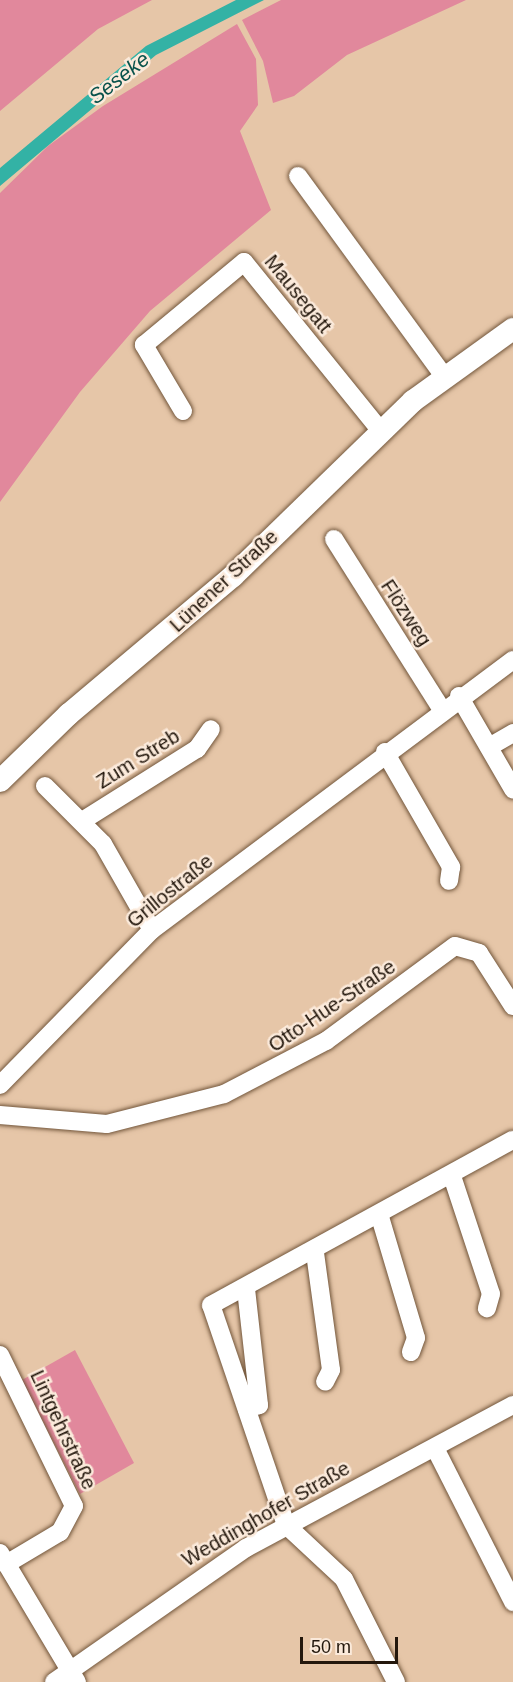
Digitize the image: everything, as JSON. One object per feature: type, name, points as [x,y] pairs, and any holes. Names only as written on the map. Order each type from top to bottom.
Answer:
[{"type":"main road","name":"Lünener Straße","points":[[0,781],[69,714],[233,576],[380,430],[444,376],[513,329]]},
{"type":"street","points":[[297,176],[444,376]]},
{"type":"street","name":"Mausegatt","points":[[183,411],[144,345],[244,262],[380,430]]},
{"type":"street","name":"Flözweg","points":[[334,539],[442,710]]},
{"type":"street","name":"Grillostraße","points":[[0,1085],[152,930],[459,696],[513,660]]},
{"type":"street","points":[[459,696],[513,789]]},
{"type":"street","name":"Zum Streb","points":[[82,821],[197,749],[211,729]]},
{"type":"street","points":[[489,747],[513,733]]},
{"type":"street","points":[[386,752],[451,867],[449,881]]},
{"type":"street","points":[[45,786],[103,844],[152,930]]},
{"type":"street","name":"Otto-Hue-Straße","points":[[0,1115],[107,1124],[224,1094],[326,1041],[455,946],[478,953],[513,1006]]},
{"type":"street","points":[[396,1682],[344,1579],[286,1525],[212,1305],[315,1253],[513,1140]]},
{"type":"street","points":[[452,1176],[491,1294],[487,1308]]},
{"type":"street","points":[[380,1216],[416,1338],[411,1353]]},
{"type":"street","points":[[315,1253],[331,1370],[325,1382]]},
{"type":"street","points":[[246,1289],[258,1405],[247,1409]]},
{"type":"street","name":"Lintgehrstraße","points":[[0,1355],[74,1506],[60,1532],[3,1558],[74,1677]]},
{"type":"street","name":"Weddinghofer Straße","points":[[54,1682],[74,1677],[179,1591],[286,1525],[513,1405]]},
{"type":"street","points":[[435,1448],[513,1602]]},
{"type":"shaded area","points":[[0,0],[152,0],[98,29],[0,111]]},
{"type":"shaded area","points":[[281,0],[466,0],[347,55],[294,96],[273,103],[263,61],[242,20]]},
{"type":"shaded area","points":[[237,24],[256,59],[258,105],[240,131],[271,210],[150,311],[80,392],[0,502],[0,193],[48,146],[103,106]]},
{"type":"shaded area","points":[[75,1350],[134,1463],[80,1494],[22,1380]]},
{"type":"water","name":"Seseke","points":[[236,0],[264,0],[156,55],[0,186],[0,168],[146,46]]}]
